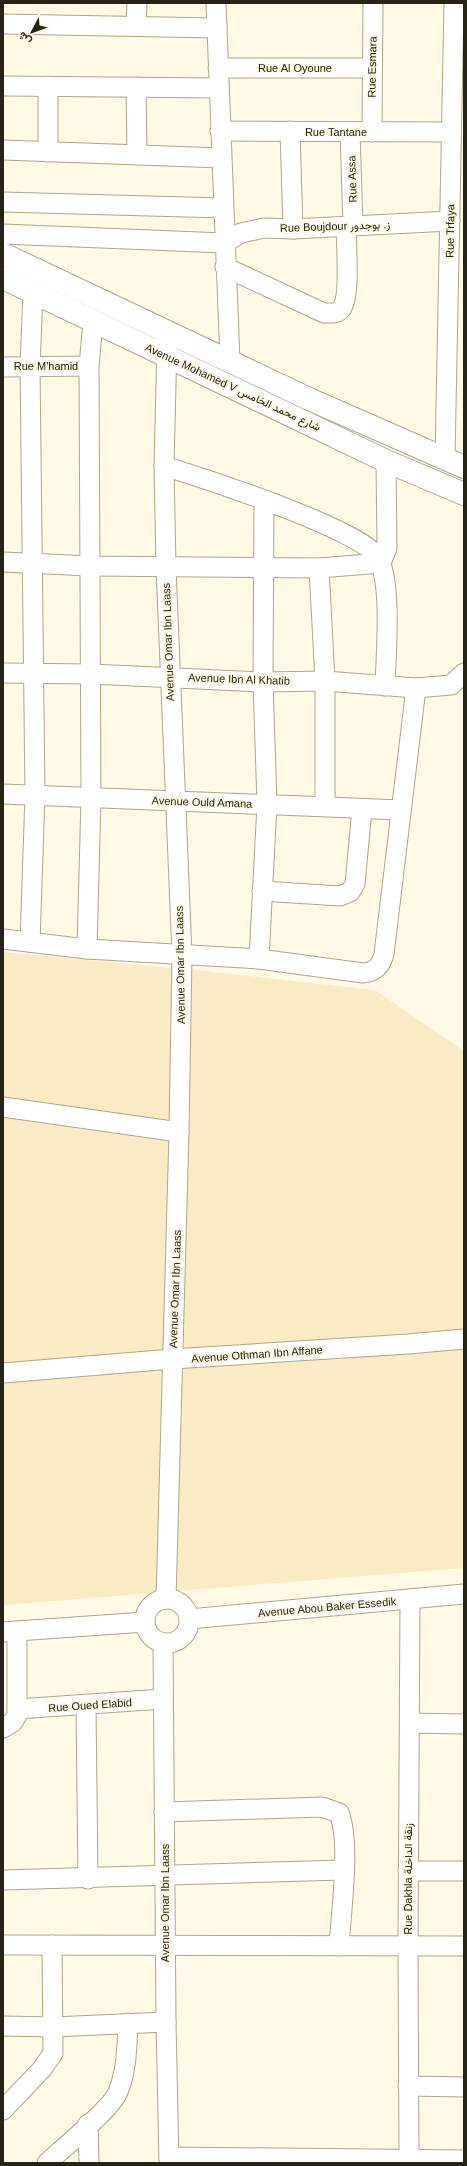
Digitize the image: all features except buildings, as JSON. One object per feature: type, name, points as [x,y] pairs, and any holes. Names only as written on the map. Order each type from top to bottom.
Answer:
[{"type":"main road","name":"Avenue Mohamed V شارع محمد الخامس","points":[[3,254],[101,302],[309,399],[455,463]]},
{"type":"main road","name":"Avenue Mohamed V شارع محمد الخامس","points":[[3,278],[165,356],[292,414],[386,460],[464,494]]},
{"type":"street","points":[[136,26],[137,3]]},
{"type":"street","points":[[216,3],[224,243],[230,361]]},
{"type":"street","name":"Rue Esmara","points":[[372,132],[373,3]]},
{"type":"street","name":"Rue Trfaya","points":[[454,3],[450,221],[455,463]]},
{"type":"street","points":[[3,24],[217,28]]},
{"type":"street","name":"Rue Al Oyoune","points":[[218,68],[372,68]]},
{"type":"street","points":[[3,86],[219,88]]},
{"type":"street","points":[[48,86],[48,152]]},
{"type":"street","points":[[136,87],[137,155]]},
{"type":"street","name":"Rue Tantane","points":[[220,131],[451,132]]},
{"type":"street","points":[[290,131],[293,229]]},
{"type":"street","name":"Rue Assa","points":[[225,268],[324,313],[333,314],[341,309],[345,302],[347,284],[350,132]]},
{"type":"street","points":[[3,150],[221,158]]},
{"type":"street","points":[[3,202],[223,208]]},
{"type":"street","name":"Rue Boujdour ز. بوجدور","points":[[224,243],[233,236],[264,228],[293,229],[450,221]]},
{"type":"street","points":[[3,234],[224,243]]},
{"type":"street","points":[[30,942],[36,795],[30,366],[33,292]]},
{"type":"street","points":[[87,949],[91,798],[89,366],[93,321]]},
{"type":"street","name":"Avenue Omar Ibn Laass","points":[[166,1599],[179,1132],[182,954],[174,800],[166,567],[164,466],[165,356],[168,332]]},
{"type":"street","name":"Rue M'hamid","points":[[3,367],[89,366]]},
{"type":"street","points":[[381,563],[387,548],[386,460]]},
{"type":"street","points":[[164,466],[264,500],[338,531],[373,551],[381,563],[387,614],[385,686]]},
{"type":"street","points":[[259,959],[267,804],[263,682],[262,567],[264,500]]},
{"type":"street","points":[[3,562],[33,565],[319,568],[381,563]]},
{"type":"street","points":[[319,568],[325,681],[325,806]]},
{"type":"street","name":"Avenue Ibn Al Khatib","points":[[3,673],[90,674],[263,682],[325,681],[416,688],[457,679]]},
{"type":"street","points":[[3,939],[87,949],[259,959],[363,973],[376,969],[381,963],[384,954],[416,688]]},
{"type":"street","name":"Avenue Ould Amana","points":[[3,794],[401,810]]},
{"type":"street","points":[[262,891],[340,896],[350,892],[355,884],[362,809]]},
{"type":"street","points":[[3,1107],[179,1132]]},
{"type":"street","name":"Avenue Othman Ibn Affane","points":[[3,1373],[172,1359],[464,1339]]},
{"type":"street","name":"Avenue Abou Baker Essedik","points":[[189,1619],[464,1594]]},
{"type":"street","points":[[166,1599],[173,1600],[184,1607],[189,1619],[189,1626],[182,1638],[170,1643],[163,1643],[150,1636],[145,1622],[149,1609],[159,1601],[166,1599]]},
{"type":"street","name":"Rue Dakhla زنقة الداخلة","points":[[402,2161],[408,2086],[410,1599]]},
{"type":"street","points":[[3,1728],[13,1722],[17,1710],[10,1632],[145,1622]]},
{"type":"street","name":"Avenue Omar Ibn Laass","points":[[163,1643],[165,1946],[169,2160]]},
{"type":"street","name":"Rue Oued Elabid","points":[[17,1710],[164,1700]]},
{"type":"street","points":[[86,1705],[88,1879]]},
{"type":"street","points":[[410,1723],[464,1724]]},
{"type":"street","points":[[164,1812],[300,1807],[322,1807],[339,1812],[342,1820],[344,1840],[339,1946]]},
{"type":"street","points":[[3,1880],[88,1879],[343,1870]]},
{"type":"street","points":[[408,1871],[464,1871]]},
{"type":"street","points":[[3,1945],[464,1946]]},
{"type":"street","points":[[3,2110],[42,2069],[53,2053],[52,1945]]},
{"type":"street","points":[[47,2163],[118,2093],[126,2051],[128,2022]]},
{"type":"street","points":[[3,2026],[53,2027],[128,2022],[166,2022]]},
{"type":"street","points":[[408,2086],[464,2086]]},
{"type":"street","points":[[88,2124],[89,2163]]},
{"type":"street","points":[[169,2160],[460,2161]]},
{"type":"shaded area","points":[[3,952],[205,971],[375,990],[464,1051],[464,1568],[3,1605]]}]
